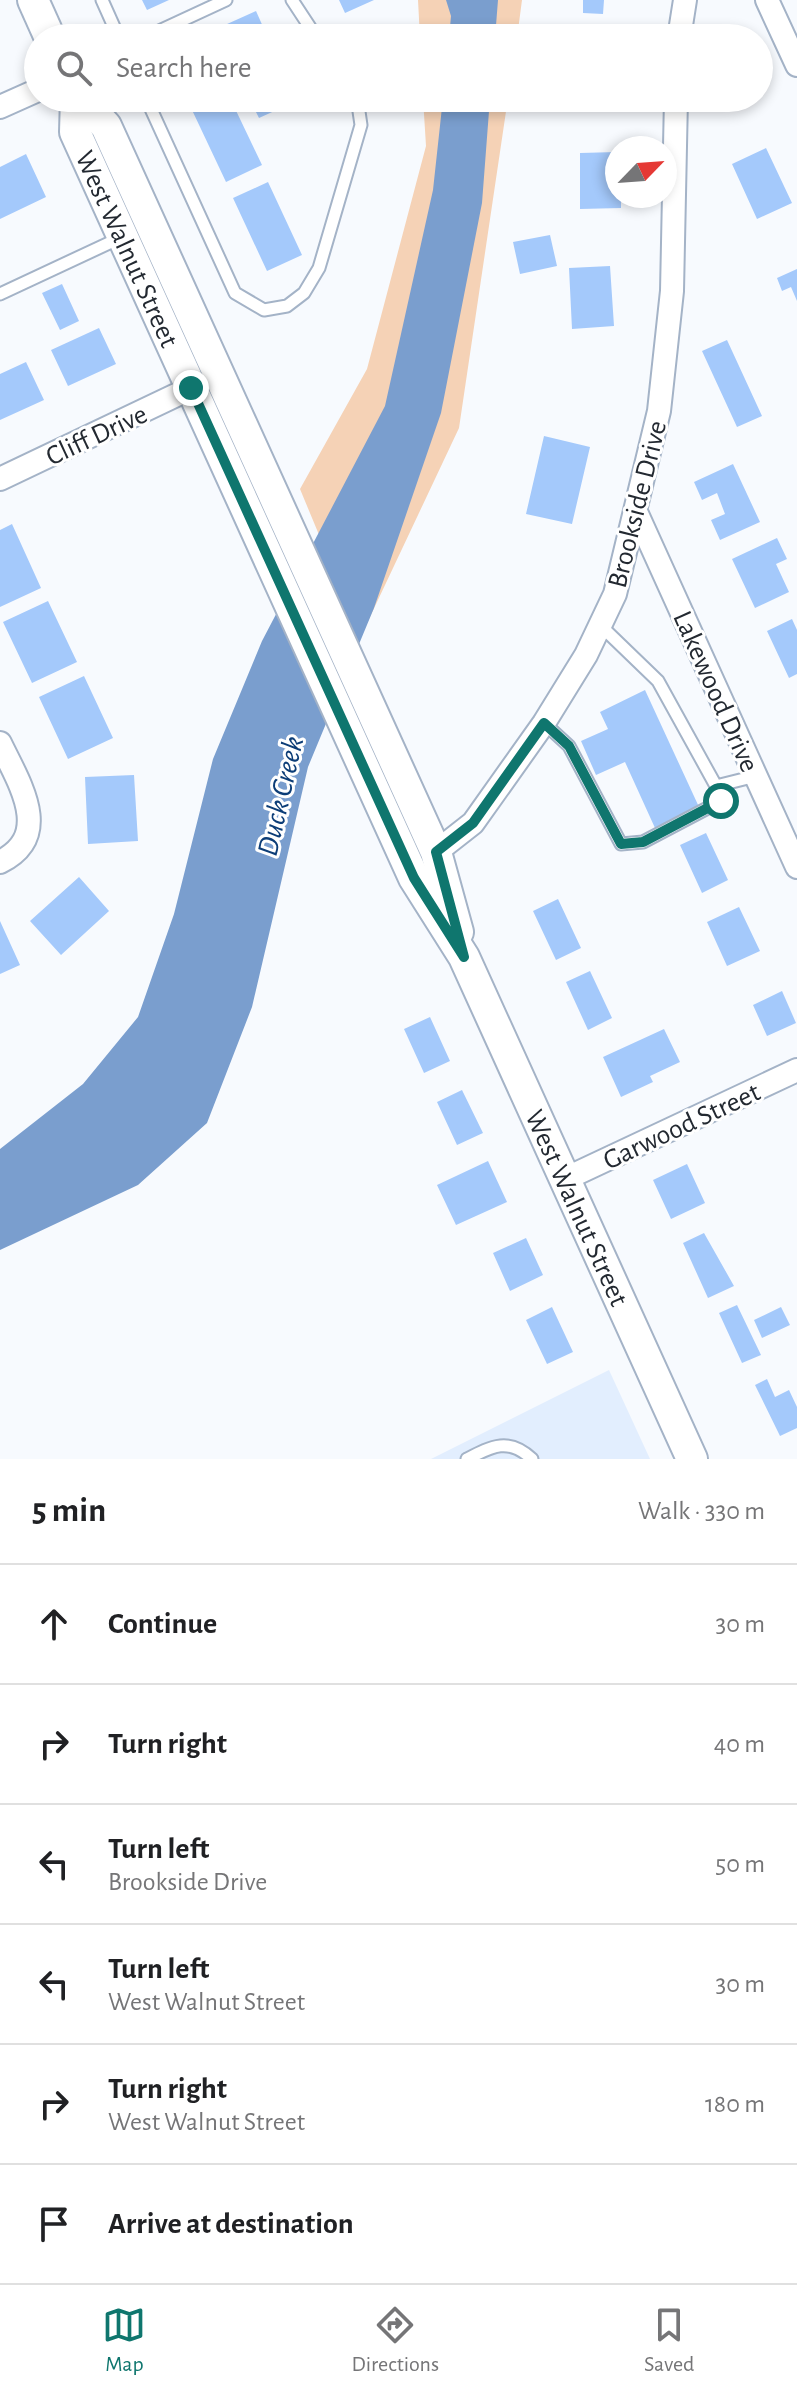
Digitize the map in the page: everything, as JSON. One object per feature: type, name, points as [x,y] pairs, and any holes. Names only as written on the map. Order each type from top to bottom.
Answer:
[{"type":"main road","points":[[33,0],[44,24]]},
{"type":"main road","name":"West Walnut Street","points":[[77,112],[75,132],[414,878],[464,957],[692,1459]]},
{"type":"main road","name":"West Walnut Street","points":[[92,112],[106,126],[436,852],[464,957]]},
{"type":"street","points":[[681,24],[685,0]]},
{"type":"street","points":[[767,0],[797,65]]},
{"type":"street","points":[[0,107],[24,96]]},
{"type":"street","name":"Brookside Drive","points":[[436,852],[473,823],[544,723],[586,655],[615,594],[637,514],[659,411],[670,306],[676,112]]},
{"type":"street","name":"Cliff Drive","points":[[0,479],[191,388]]},
{"type":"street","name":"Lakewood Drive","points":[[637,514],[797,867]]},
{"type":"street","points":[[0,743],[28,801],[28,833],[18,853],[0,862]]},
{"type":"street","name":"Garwood Street","points":[[565,1179],[797,1070]]},
{"type":"lane","points":[[102,0],[113,24]]},
{"type":"lane","points":[[174,24],[226,0]]},
{"type":"lane","points":[[292,0],[308,24]]},
{"type":"lane","points":[[152,112],[235,293],[243,301],[264,310],[287,306],[304,293],[319,268],[361,125],[359,112]]},
{"type":"lane","points":[[0,294],[122,237]]},
{"type":"lane","points":[[544,723],[569,746],[621,844],[643,842],[721,801],[716,786],[658,681],[600,625]]},
{"type":"lane","points":[[716,786],[756,776]]},
{"type":"lane","points":[[467,1459],[497,1444],[519,1447],[532,1459]]},
{"type":"shaded area","points":[[418,0],[522,0],[519,24],[419,24]]},
{"type":"shaded area","points":[[424,112],[506,112],[459,428],[361,636],[300,489],[367,369],[426,146]]},
{"type":"shaded area","points":[[609,1370],[650,1459],[431,1459]]},
{"type":"water","points":[[446,0],[498,0],[496,24],[450,24]]},
{"type":"water","name":"Duck Creek","points":[[441,112],[489,112],[482,203],[441,413],[374,608],[308,767],[252,1007],[207,1123],[138,1185],[0,1250],[0,1149],[83,1084],[138,1017],[174,914],[213,759],[262,641],[385,406],[433,190]]},
{"type":"building","points":[[142,0],[169,0],[147,10]]},
{"type":"building","points":[[339,0],[374,0],[345,13]]},
{"type":"building","points":[[583,0],[604,0],[603,14],[583,13]]},
{"type":"building","points":[[256,11],[262,24],[227,24]]},
{"type":"building","points":[[193,112],[237,112],[262,165],[226,182]]},
{"type":"building","points":[[256,112],[272,112],[259,118]]},
{"type":"building","points":[[766,148],[792,203],[757,219],[732,164]]},
{"type":"building","points":[[605,152],[605,208],[621,208],[580,209],[580,153]]},
{"type":"building","points":[[26,154],[46,197],[0,219],[0,167]]},
{"type":"building","points":[[268,182],[302,255],[267,271],[233,198]]},
{"type":"building","points":[[550,235],[557,266],[520,274],[513,242]]},
{"type":"building","points":[[610,266],[614,326],[572,329],[569,268]]},
{"type":"building","points":[[797,269],[797,301],[791,287],[782,291],[777,278]]},
{"type":"building","points":[[62,284],[79,321],[60,330],[42,293]]},
{"type":"building","points":[[99,328],[116,364],[68,386],[51,350]]},
{"type":"building","points":[[727,340],[762,416],[737,427],[702,351]]},
{"type":"building","points":[[26,362],[44,400],[0,420],[0,374]]},
{"type":"building","points":[[544,436],[590,447],[572,524],[526,514]]},
{"type":"building","points":[[733,464],[760,522],[720,540],[711,520],[725,514],[717,493],[702,500],[694,482]]},
{"type":"building","points":[[12,524],[41,588],[0,607],[0,530]]},
{"type":"building","points":[[777,538],[787,559],[776,564],[789,592],[755,608],[732,559]]},
{"type":"building","points":[[48,601],[77,662],[32,683],[3,622]]},
{"type":"building","points":[[792,619],[797,630],[797,674],[789,678],[767,631]]},
{"type":"building","points":[[84,676],[113,738],[68,759],[39,697]]},
{"type":"building","points":[[645,690],[699,807],[655,828],[625,762],[596,775],[581,741],[608,729],[600,712]]},
{"type":"building","points":[[134,775],[138,841],[88,844],[85,777]]},
{"type":"building","points":[[706,833],[728,880],[702,893],[680,845]]},
{"type":"building","points":[[79,877],[109,911],[61,955],[30,921]]},
{"type":"building","points":[[558,899],[581,948],[556,960],[533,911]]},
{"type":"building","points":[[739,907],[760,951],[727,966],[707,922]]},
{"type":"building","points":[[0,921],[20,965],[0,974]]},
{"type":"building","points":[[590,971],[612,1018],[588,1030],[566,982]]},
{"type":"building","points":[[782,991],[796,1023],[767,1036],[753,1005]]},
{"type":"building","points":[[430,1017],[450,1061],[424,1073],[404,1029]]},
{"type":"building","points":[[664,1029],[680,1062],[650,1076],[653,1082],[621,1097],[603,1057]]},
{"type":"building","points":[[462,1090],[483,1133],[457,1145],[437,1102]]},
{"type":"building","points":[[488,1161],[507,1202],[456,1225],[437,1185]]},
{"type":"building","points":[[687,1164],[705,1203],[671,1219],[653,1180]]},
{"type":"building","points":[[704,1233],[734,1286],[708,1298],[683,1243]]},
{"type":"building","points":[[526,1238],[543,1275],[510,1291],[493,1253]]},
{"type":"building","points":[[737,1305],[761,1355],[742,1363],[719,1313]]},
{"type":"building","points":[[552,1307],[573,1352],[547,1364],[526,1320]]},
{"type":"building","points":[[781,1307],[790,1325],[762,1338],[754,1320]]},
{"type":"building","points":[[767,1379],[775,1397],[789,1390],[797,1407],[797,1428],[780,1436],[755,1385]]},
{"type":"route","points":[[191,388],[414,878],[464,957],[436,852],[473,823],[544,723],[569,746],[621,844],[643,842],[721,801]]}]
